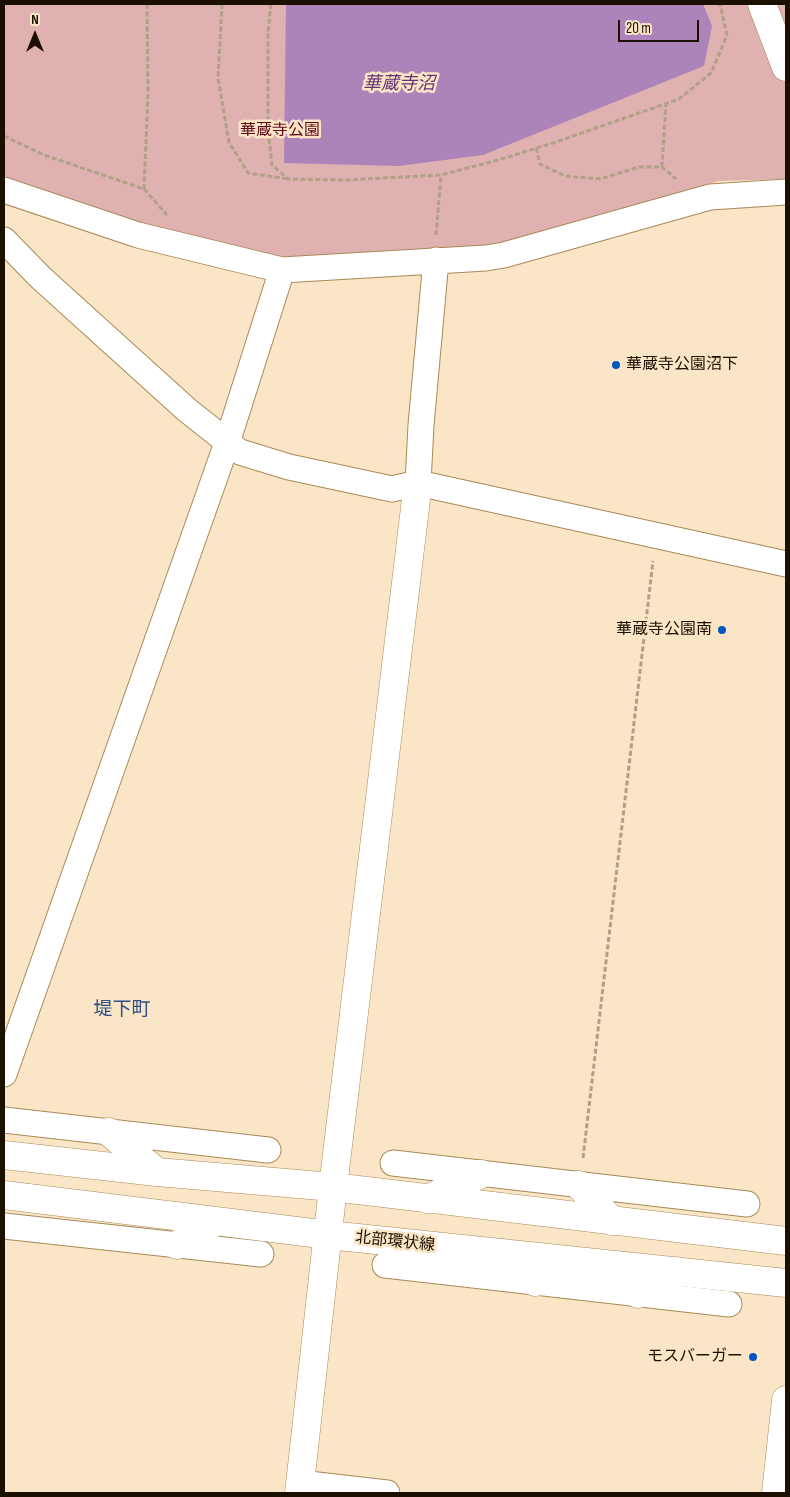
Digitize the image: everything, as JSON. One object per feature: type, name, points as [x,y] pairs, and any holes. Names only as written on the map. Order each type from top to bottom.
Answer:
[{"type":"street","points":[[762,4],[786,67]]},
{"type":"street","points":[[4,190],[138,235],[282,270],[436,250],[486,258],[504,255],[710,197],[786,192]]},
{"type":"street","points":[[4,240],[48,284],[187,410],[240,452],[289,467],[392,489],[418,483],[786,564]]},
{"type":"street","points":[[387,1493],[300,1488],[333,1188],[418,483],[436,250]]},
{"type":"street","points":[[4,1074],[227,443],[282,270]]},
{"type":"street","points":[[4,1120],[268,1150]]},
{"type":"street","points":[[109,1132],[157,1172]]},
{"type":"street","points":[[4,1155],[157,1172],[333,1188],[786,1241]]},
{"type":"street","points":[[393,1163],[747,1204]]},
{"type":"street","points":[[427,1199],[481,1174]]},
{"type":"street","points":[[580,1185],[612,1221]]},
{"type":"street","name":"北部環状線","points":[[4,1195],[329,1235],[786,1283]]},
{"type":"street","points":[[177,1245],[216,1221]]},
{"type":"street","points":[[4,1226],[261,1254]]},
{"type":"street","points":[[503,1253],[534,1282]]},
{"type":"street","points":[[385,1264],[729,1304]]},
{"type":"street","points":[[638,1294],[677,1271]]},
{"type":"street","points":[[776,1493],[786,1400]]},
{"type":"path","points":[[144,189],[148,94],[148,4]]},
{"type":"path","points":[[222,4],[218,78],[228,142],[248,173],[288,179],[346,180],[441,175],[536,148],[679,99],[712,73],[727,35],[720,4]]},
{"type":"path","points":[[271,4],[268,33],[268,129],[272,165],[288,179]]},
{"type":"path","points":[[662,167],[666,103]]},
{"type":"path","points":[[4,136],[53,158],[144,189],[166,214],[173,218]]},
{"type":"path","points":[[536,148],[540,164],[565,176],[600,179],[639,167],[662,167],[680,185]]},
{"type":"path","points":[[436,250],[441,175]]},
{"type":"path","points":[[580,1185],[656,536]]},
{"type":"green space","name":"華蔵寺公園","points":[[4,4],[786,4],[786,179],[719,181],[503,244],[264,260],[4,182]]},
{"type":"water","name":"華蔵寺沼","points":[[286,4],[703,4],[712,26],[704,66],[483,155],[399,166],[284,163]]},
{"type":"place","name":"華蔵寺公園沼下","points":[[616,365]]},
{"type":"place","name":"華蔵寺公園南","points":[[722,630]]},
{"type":"place","name":"モスバーガー","points":[[753,1357]]},
{"type":"district","name":"堤下町","points":[[122,1010]]}]
